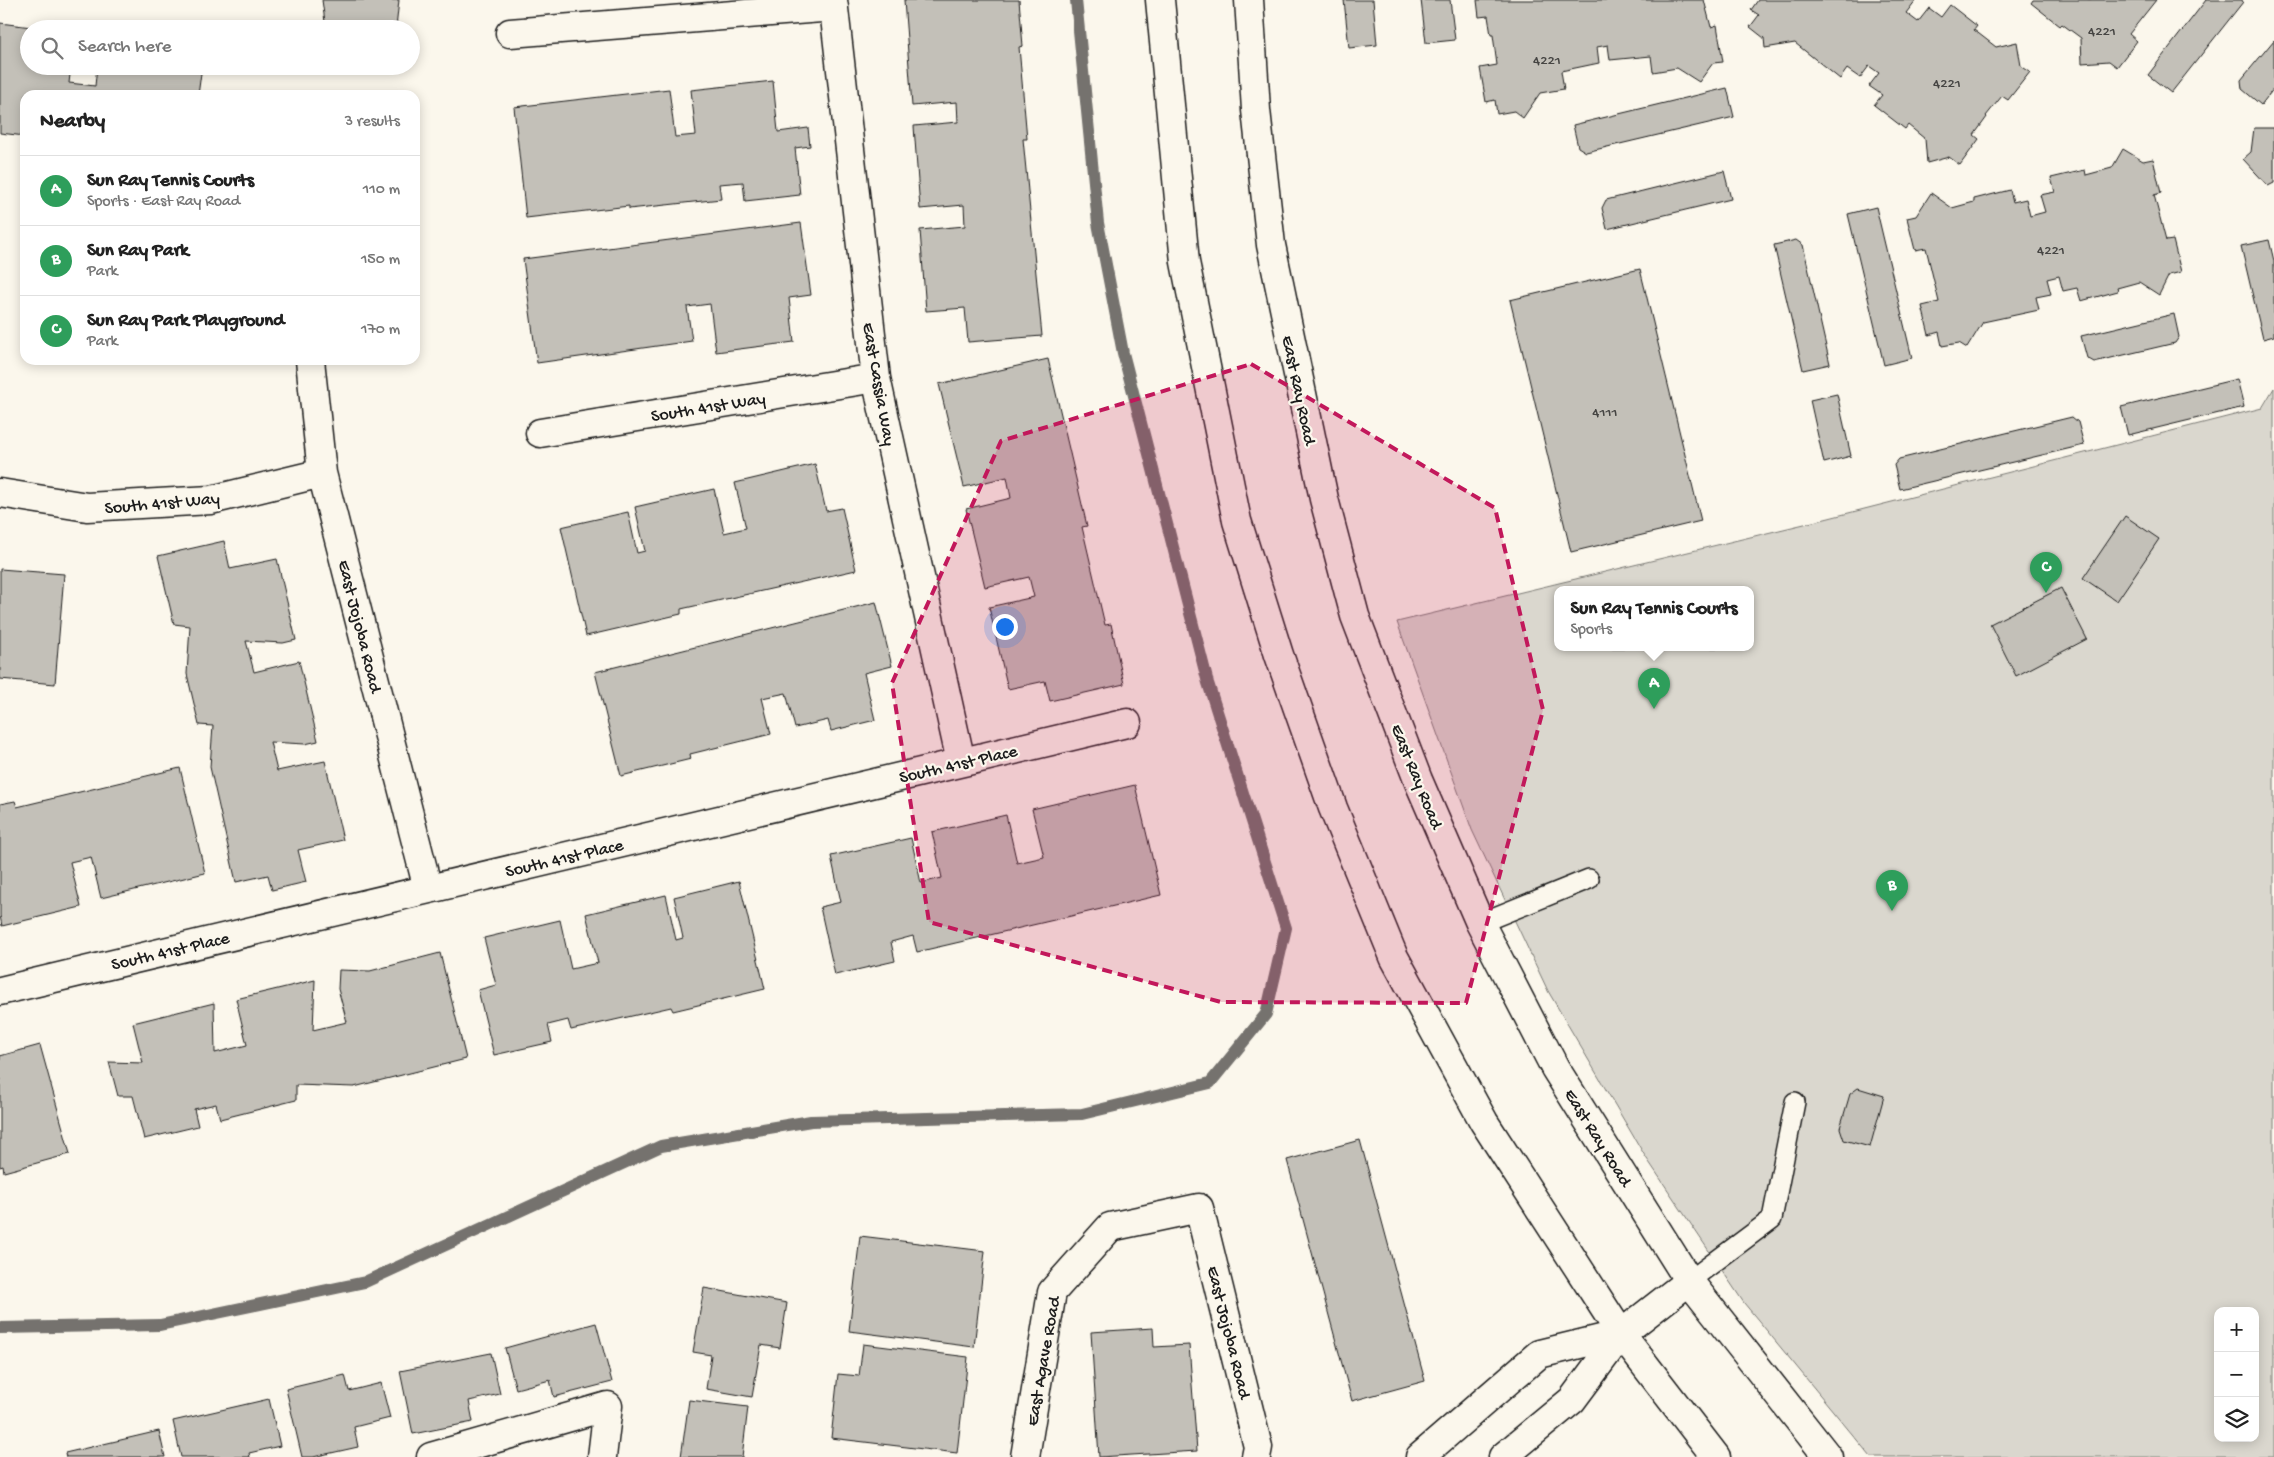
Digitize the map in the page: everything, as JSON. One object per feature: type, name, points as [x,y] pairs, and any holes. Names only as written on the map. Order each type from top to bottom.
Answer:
[{"type":"street","points":[[1160,0],[1185,262],[1237,521],[1279,655],[1333,808],[1394,957],[1484,1122],[1622,1334],[1716,1457]]},
{"type":"street","name":"East Ray Road","points":[[1249,0],[1256,110],[1271,245],[1324,499],[1356,616],[1418,780],[1480,923],[1555,1068],[1689,1281],[1828,1457]]},
{"type":"street","points":[[510,33],[833,4]]},
{"type":"street","name":"East Cassia Way","points":[[833,4],[876,378],[961,762]]},
{"type":"street","name":"East Jojoba Road","points":[[311,365],[322,473],[428,889]]},
{"type":"street","name":"South 41st Way","points":[[540,433],[876,378]]},
{"type":"street","name":"South 41st Way","points":[[0,493],[87,508],[211,500],[322,473]]},
{"type":"street","name":"South 41st Place","points":[[0,991],[1127,723]]},
{"type":"street","name":"East Jojoba Road","points":[[1198,1208],[1258,1446],[1256,1457]]},
{"type":"street","name":"East Agave Road","points":[[1025,1457],[1052,1292],[1110,1227],[1198,1208]]},
{"type":"street","points":[[1503,1457],[1572,1400],[1622,1334],[1689,1281]]},
{"type":"street","points":[[1420,1457],[1539,1354],[1622,1334]]},
{"type":"street","points":[[432,1457],[608,1406],[602,1457]]},
{"type":"lane","points":[[1480,923],[1590,879]]},
{"type":"lane","points":[[1689,1281],[1772,1219],[1795,1102]]},
{"type":"highlighted area","points":[[1251,364],[1495,508],[1543,710],[1466,1003],[1221,1002],[929,922],[892,683],[1001,441]]},
{"type":"shaded area","points":[[2274,388],[2274,1457],[1871,1457],[1744,1303],[1645,1156],[1548,991],[1472,830],[1397,622],[1821,520],[2262,408]]},
{"type":"building","points":[[322,0],[399,0],[397,20],[325,20]]},
{"type":"building","points":[[904,0],[1019,0],[1023,46],[1019,47],[1027,139],[1023,139],[1042,336],[968,342],[965,308],[926,311],[920,230],[965,226],[964,205],[920,209],[914,126],[958,122],[957,102],[912,106]]},
{"type":"building","points":[[1344,0],[1373,0],[1377,45],[1349,48]]},
{"type":"building","points":[[1421,0],[1450,0],[1455,40],[1426,43]]},
{"type":"building","points":[[1477,0],[1704,0],[1711,27],[1717,25],[1723,62],[1713,63],[1699,82],[1677,68],[1653,72],[1651,56],[1610,60],[1608,45],[1597,47],[1599,63],[1561,71],[1564,89],[1540,93],[1523,118],[1514,111],[1497,114],[1495,100],[1486,102],[1480,68],[1497,65],[1493,35],[1491,35],[1488,16],[1479,17]]},
{"type":"building","points":[[1758,0],[1916,0],[1906,13],[1918,22],[1929,8],[1941,17],[1950,5],[1977,26],[1974,30],[1996,47],[2017,42],[2021,66],[2030,72],[2008,100],[2002,96],[1986,116],[1974,135],[1979,139],[1960,165],[1949,157],[1927,163],[1925,139],[1908,125],[1905,129],[1874,105],[1882,95],[1869,86],[1879,73],[1869,66],[1860,78],[1847,69],[1840,79],[1795,43],[1765,48],[1764,38],[1750,27],[1759,15],[1751,10]]},
{"type":"building","points":[[2033,0],[2156,0],[2129,34],[2137,41],[2117,67],[2109,61],[2082,63],[2081,38],[2062,24],[2060,26],[2031,3]]},
{"type":"building","points":[[2206,0],[2242,0],[2243,2],[2171,93],[2148,75]]},
{"type":"building","points":[[0,23],[20,26],[20,75],[70,75],[69,83],[95,86],[96,75],[201,75],[199,90],[20,90],[20,135],[0,133]]},
{"type":"building","points":[[2274,40],[2274,88],[2261,105],[2242,89],[2241,80]]},
{"type":"building","points":[[773,81],[778,132],[808,128],[810,146],[795,148],[800,195],[745,201],[743,182],[719,184],[721,199],[629,209],[629,206],[526,218],[514,107],[669,89],[675,137],[696,135],[691,90]]},
{"type":"building","points":[[1727,88],[1734,117],[1586,152],[1578,147],[1573,125]]},
{"type":"building","points":[[2254,128],[2274,128],[2274,183],[2268,186],[2243,159],[2251,152]]},
{"type":"building","points":[[2123,149],[2143,161],[2153,159],[2161,193],[2154,195],[2166,241],[2173,240],[2181,272],[2169,275],[2159,295],[2139,282],[2117,288],[2118,291],[2081,301],[2077,288],[2063,291],[2059,276],[2047,279],[2051,294],[2036,297],[2039,310],[1983,322],[1967,348],[1959,343],[1942,346],[1939,332],[1929,335],[1922,306],[1939,302],[1926,248],[1915,250],[1907,218],[1916,216],[1931,193],[1952,208],[1974,202],[1974,199],[2010,190],[2013,202],[2026,199],[2030,216],[2045,212],[2040,195],[2055,192],[2051,178],[2085,170],[2086,175],[2112,168]]},
{"type":"building","points":[[1724,171],[1731,199],[1607,229],[1602,208],[1606,200]]},
{"type":"building","points":[[1876,207],[1912,358],[1884,365],[1848,214]]},
{"type":"building","points":[[801,223],[811,295],[789,298],[794,342],[716,352],[710,304],[687,307],[692,341],[537,363],[523,259]]},
{"type":"building","points":[[1796,240],[1803,245],[1830,364],[1803,370],[1774,245]]},
{"type":"building","points":[[2269,240],[2274,261],[2274,336],[2263,339],[2241,246]]},
{"type":"building","points":[[1640,269],[1701,521],[1571,552],[1510,300]]},
{"type":"building","points":[[2174,314],[2179,337],[2175,343],[2094,362],[2087,358],[2081,336]]},
{"type":"building","points":[[1048,359],[1087,526],[1082,527],[1105,625],[1111,624],[1124,684],[1050,701],[1045,681],[1008,689],[989,607],[1034,597],[1029,577],[985,587],[966,509],[1011,498],[1007,477],[964,487],[939,384]]},
{"type":"building","points":[[2237,379],[2244,407],[2128,435],[2121,407]]},
{"type":"building","points":[[1837,394],[1851,456],[1824,463],[1810,400]]},
{"type":"building","points":[[2072,417],[2078,422],[2084,445],[1900,489],[1894,465],[1899,459]]},
{"type":"building","points":[[815,464],[826,511],[842,508],[856,570],[681,609],[681,614],[586,636],[561,527],[628,512],[637,553],[645,551],[635,507],[714,489],[724,533],[746,528],[735,483]]},
{"type":"building","points":[[2125,516],[2159,539],[2117,601],[2083,578]]},
{"type":"building","points":[[224,541],[230,569],[277,559],[296,640],[283,643],[246,641],[254,672],[299,661],[318,741],[305,744],[270,742],[277,771],[325,761],[343,840],[298,850],[306,882],[272,890],[268,875],[236,882],[210,767],[213,726],[199,725],[187,674],[190,626],[174,624],[158,556]]},
{"type":"building","points":[[0,569],[64,574],[55,684],[0,679]]},
{"type":"building","points":[[2061,588],[2087,639],[2016,676],[1990,624]]},
{"type":"building","points":[[876,602],[892,666],[864,673],[875,720],[831,731],[828,720],[795,728],[786,693],[762,698],[771,734],[690,754],[691,759],[621,776],[595,672]]},
{"type":"building","points":[[180,768],[205,873],[101,898],[91,857],[70,862],[81,907],[2,926],[0,916],[0,804],[15,801],[17,807]]},
{"type":"building","points":[[1135,785],[1161,895],[917,952],[913,936],[891,942],[895,961],[835,975],[820,907],[841,902],[831,856],[911,838],[921,883],[942,878],[932,832],[1006,815],[1017,863],[1044,857],[1032,809]]},
{"type":"building","points":[[739,881],[765,989],[673,1011],[671,1007],[571,1030],[568,1020],[548,1025],[552,1042],[494,1055],[478,990],[496,985],[484,938],[560,920],[571,969],[598,963],[586,914],[666,895],[676,940],[683,938],[674,897]]},
{"type":"building","points":[[440,953],[466,1059],[354,1087],[296,1085],[296,1100],[220,1119],[216,1104],[194,1109],[198,1126],[144,1139],[133,1096],[118,1096],[109,1062],[143,1063],[133,1023],[214,1003],[215,1053],[247,1045],[236,999],[315,980],[313,1030],[347,1022],[338,989],[339,970],[370,971]]},
{"type":"building","points":[[40,1045],[70,1154],[4,1172],[3,1166],[0,1167],[0,1056]]},
{"type":"building","points":[[1858,1088],[1884,1096],[1870,1147],[1844,1140],[1840,1128],[1850,1094]]},
{"type":"building","points":[[1360,1140],[1425,1381],[1352,1401],[1287,1160]]},
{"type":"building","points":[[860,1236],[985,1251],[974,1347],[849,1331]]},
{"type":"building","points":[[704,1288],[787,1303],[780,1348],[761,1345],[752,1397],[706,1389],[711,1355],[693,1352]]},
{"type":"building","points":[[596,1323],[612,1382],[554,1397],[550,1380],[516,1389],[505,1348]]},
{"type":"building","points":[[1153,1328],[1154,1347],[1189,1345],[1197,1451],[1099,1457],[1091,1332]]},
{"type":"building","points":[[863,1344],[968,1357],[957,1453],[831,1438],[838,1374],[859,1376]]},
{"type":"building","points":[[491,1353],[500,1394],[469,1401],[473,1422],[413,1434],[400,1371]]},
{"type":"building","points":[[345,1375],[349,1391],[381,1383],[390,1418],[354,1427],[358,1447],[313,1457],[302,1457],[286,1389]]},
{"type":"building","points":[[269,1399],[280,1446],[249,1453],[250,1457],[181,1457],[173,1421]]},
{"type":"building","points":[[689,1400],[748,1407],[742,1457],[681,1457]]},
{"type":"building","points":[[159,1431],[165,1457],[66,1457],[65,1453]]},
{"type":"waterway","points":[[0,1328],[160,1325],[365,1282],[661,1146],[811,1121],[1082,1114],[1210,1083],[1266,1014],[1286,928],[1208,683],[1123,353],[1098,223],[1076,0]]},
{"type":"place","name":"Sun Ray Park Playground","points":[[2046,593]]},
{"type":"place","name":"Sun Ray Tennis Courts","points":[[1654,709]]},
{"type":"place","name":"Sun Ray Park","points":[[1892,911]]}]
